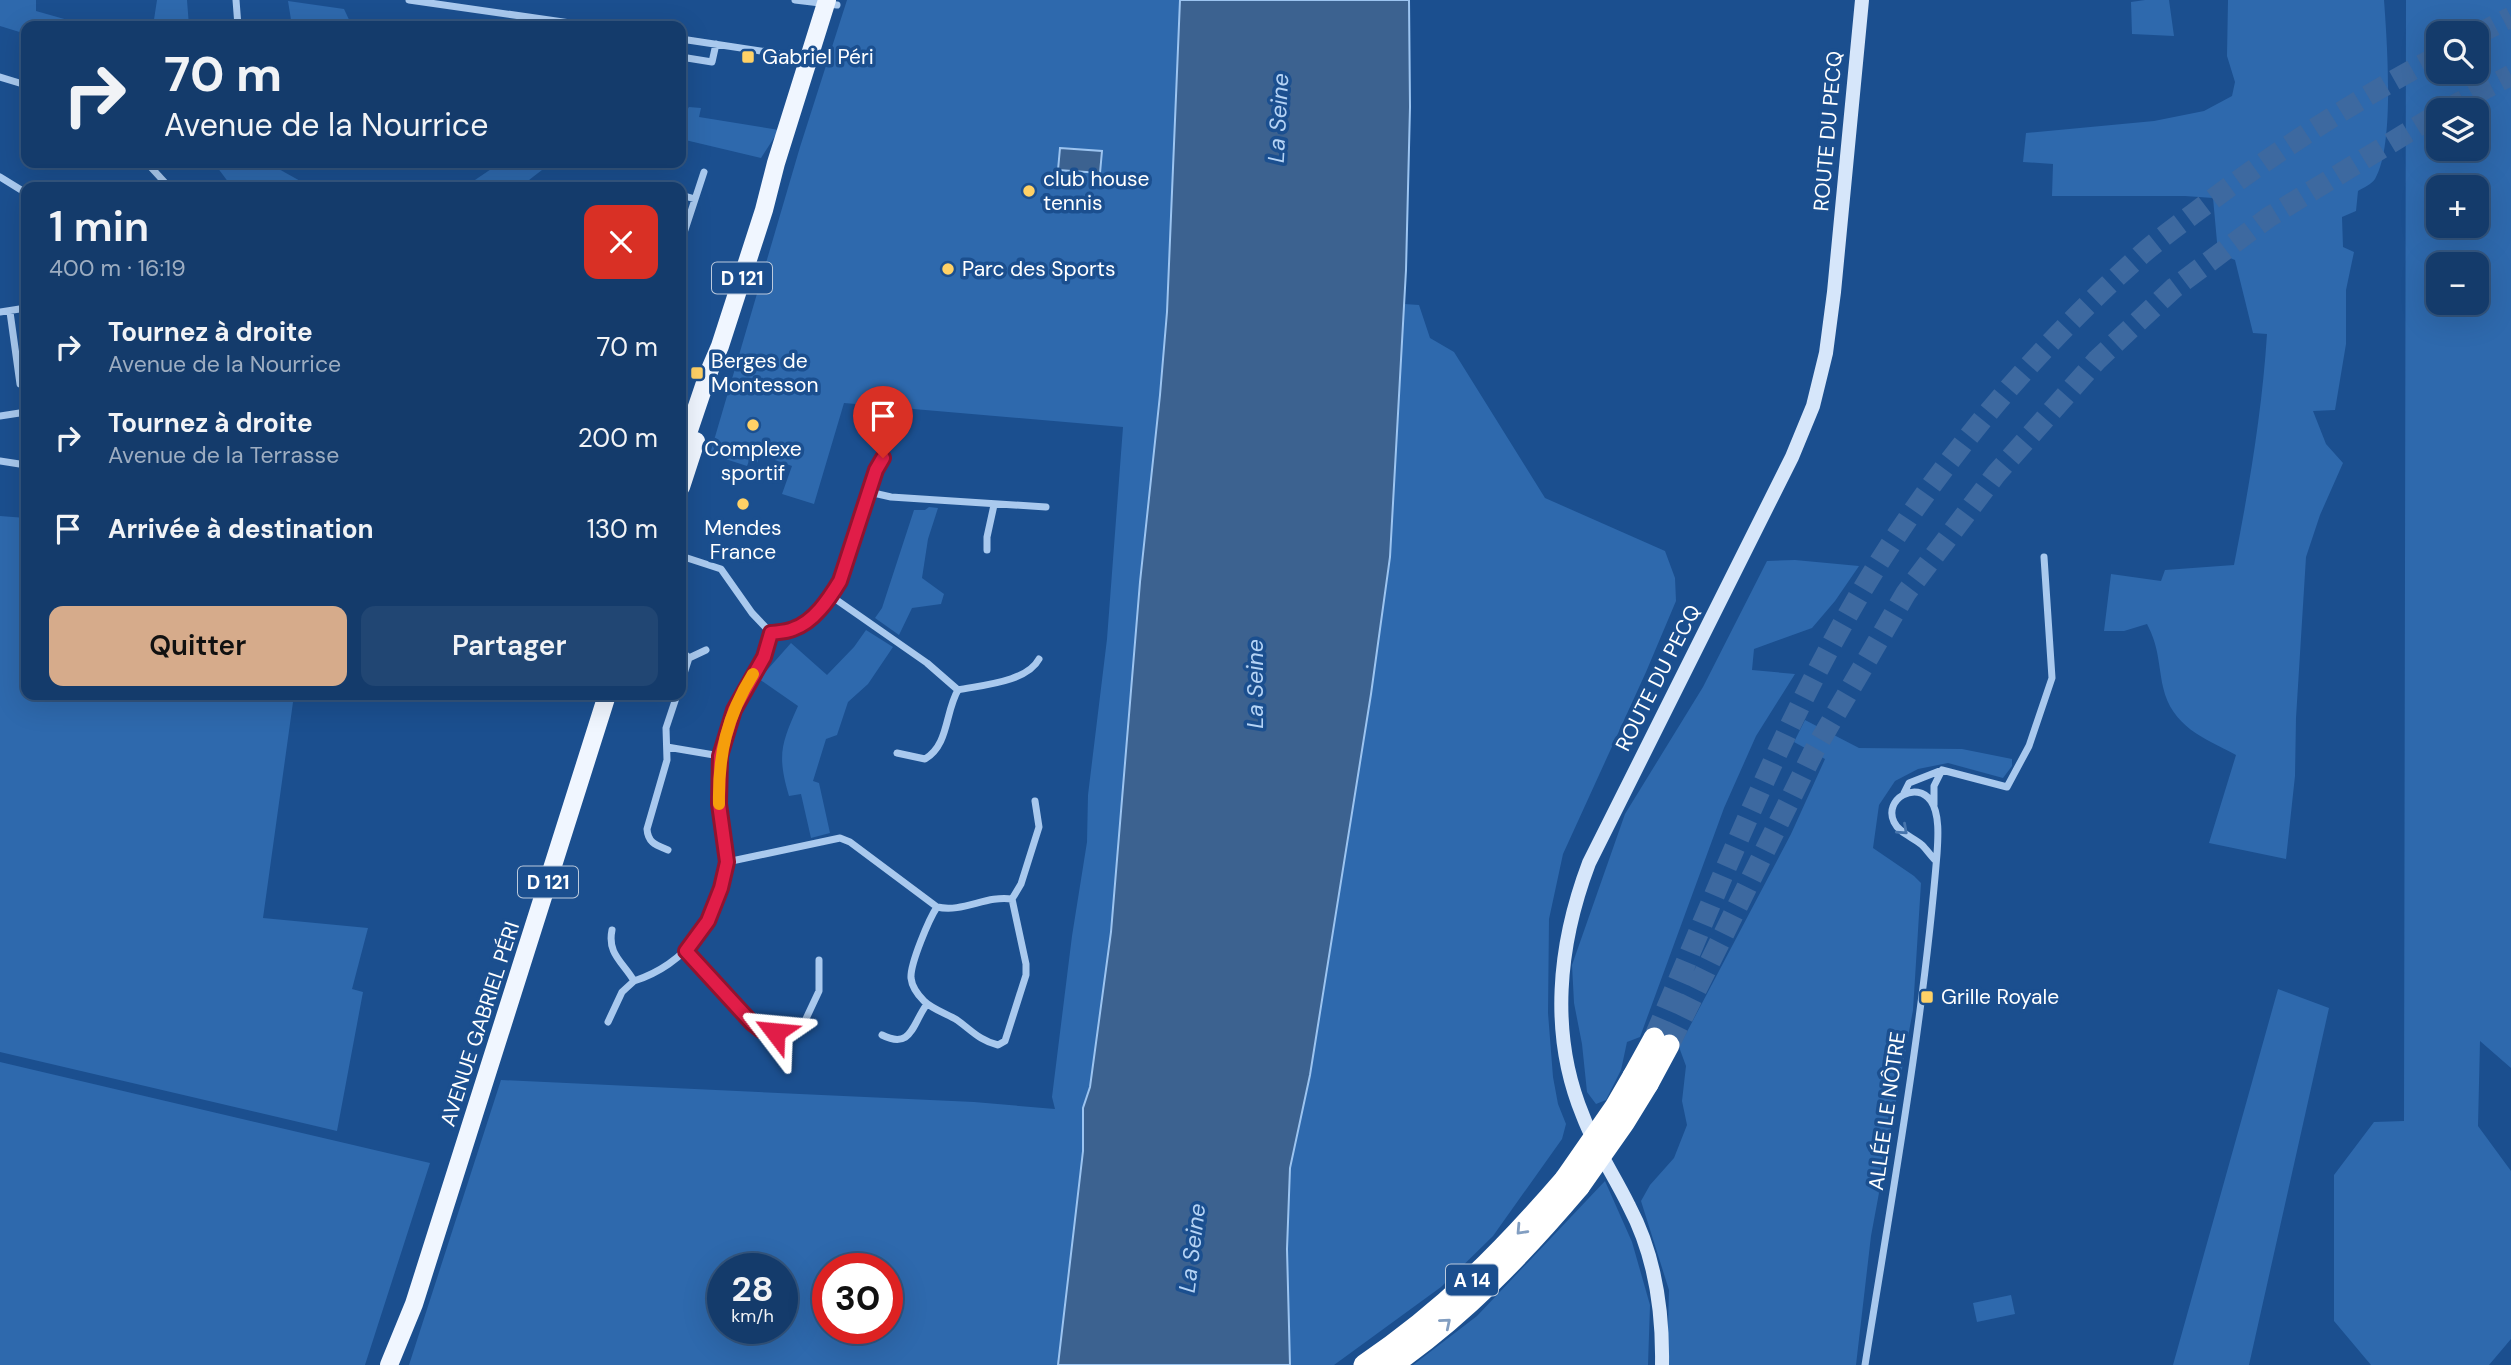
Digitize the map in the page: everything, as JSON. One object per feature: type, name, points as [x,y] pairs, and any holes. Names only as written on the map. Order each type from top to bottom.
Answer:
[{"type":"highway","name":"A 14","points":[[1392,1365],[1473,1301],[1534,1240],[1602,1155],[1661,1042]]},
{"type":"highway","name":"A 14","points":[[1364,1365],[1461,1291],[1523,1228],[1565,1179],[1641,1080]]},
{"type":"main road","name":"ROUTE DU PECQ","points":[[1662,1365],[1660,1307],[1644,1240],[1631,1208],[1597,1149],[1570,1082],[1560,1012],[1566,937],[1574,901],[1589,863],[1792,457],[1813,407],[1826,353],[1834,292],[1862,0]]},
{"type":"main road","name":"D 121","points":[[764,210],[785,166],[798,126],[799,111],[831,3]]},
{"type":"main road","name":"D 121","points":[[686,439],[720,346],[764,210],[776,163],[815,59]]},
{"type":"main road","name":"D 121","points":[[686,471],[715,378],[720,346]]},
{"type":"main road","name":"AVENUE GABRIEL PÉRI","points":[[389,1365],[419,1291],[605,700]]},
{"type":"street","points":[[236,0],[238,21]]},
{"type":"street","points":[[410,0],[527,21]]},
{"type":"street","points":[[795,0],[831,3]]},
{"type":"street","points":[[686,40],[815,59]]},
{"type":"street","points":[[686,58],[712,62],[716,44]]},
{"type":"street","points":[[0,77],[21,83]]},
{"type":"street","points":[[152,168],[164,182]]},
{"type":"street","points":[[686,227],[704,172]]},
{"type":"street","points":[[0,177],[21,190]]},
{"type":"street","points":[[686,196],[695,199]]},
{"type":"street","points":[[0,312],[21,309]]},
{"type":"street","points":[[10,312],[20,384]]},
{"type":"street","points":[[0,416],[21,413]]},
{"type":"street","points":[[771,633],[794,629],[813,615],[831,596],[840,581],[876,470],[883,458]]},
{"type":"street","points":[[0,461],[21,464]]},
{"type":"street","points":[[869,492],[891,497],[1046,507]]},
{"type":"street","points":[[987,550],[994,505]]},
{"type":"street","points":[[1936,861],[1921,845],[1895,825],[1892,811],[1894,804],[1904,794],[1909,783],[1942,770],[2007,787],[2029,746],[2052,678],[2043,557]]},
{"type":"street","points":[[686,558],[721,569],[752,613],[771,633]]},
{"type":"street","points":[[831,596],[927,663],[958,690]]},
{"type":"street","points":[[608,1022],[622,992],[634,981],[659,971],[686,951],[716,905],[727,862],[719,804],[720,756],[734,710],[764,657],[771,633]]},
{"type":"street","points":[[686,667],[689,658],[706,650]]},
{"type":"street","points":[[897,753],[925,759],[933,754],[939,747],[953,698],[958,690],[1018,677],[1028,673],[1039,659]]},
{"type":"street","points":[[668,850],[653,844],[647,829],[667,760],[666,728],[675,700]]},
{"type":"street","points":[[667,747],[720,756]]},
{"type":"street","name":"ALLÉE LE NÔTRE","points":[[1865,1365],[1917,1024],[1938,837],[1934,786],[1942,770]]},
{"type":"street","points":[[1904,794],[1922,793],[1934,807]]},
{"type":"street","points":[[937,907],[929,918],[911,975],[912,986],[927,1004],[963,1025],[975,1036],[998,1045],[1005,1041],[1026,975],[1027,964],[1012,899],[1021,884],[1039,827],[1035,801]]},
{"type":"street","points":[[727,862],[840,838],[850,842],[937,907],[949,910],[1002,897],[1012,899]]},
{"type":"street","points":[[612,930],[609,942],[613,952],[634,981]]},
{"type":"street","points":[[686,951],[752,1023],[761,1030],[775,1032],[796,1030],[804,1023],[819,991],[819,960]]},
{"type":"street","points":[[883,1035],[895,1042],[908,1036],[927,1004]]},
{"type":"shaded area","points":[[0,0],[36,0],[36,11],[71,21],[21,21],[21,32],[0,26]]},
{"type":"shaded area","points":[[157,0],[187,0],[189,21],[154,21]]},
{"type":"shaded area","points":[[847,0],[1180,0],[1167,312],[1160,395],[1140,582],[1111,932],[1090,1087],[1083,1108],[1083,1151],[1058,1365],[409,1365],[501,1080],[974,1102],[1055,1109],[1052,1097],[1087,842],[1088,795],[1107,639],[1123,427],[844,403],[814,504],[782,494],[792,466],[775,460],[776,457],[761,452],[757,463],[749,461],[747,466],[710,454],[800,147]]},
{"type":"shaded area","points":[[2169,0],[2174,36],[2132,34],[2131,2]]},
{"type":"shaded area","points":[[2228,0],[2384,0],[2388,66],[2385,143],[2375,179],[2358,191],[2356,211],[2342,217],[2343,247],[2354,252],[2346,290],[2346,344],[2335,410],[2313,411],[2326,444],[2343,463],[2320,515],[2306,557],[2295,776],[2286,859],[2209,843],[2236,755],[2201,737],[2174,712],[2167,701],[2156,647],[2147,624],[2124,631],[2104,631],[2111,574],[2161,581],[2165,570],[2234,565],[2254,450],[2267,334],[2253,333],[2235,260],[2218,253],[2213,198],[2052,196],[2053,164],[2023,162],[2026,133],[2154,121],[2204,111],[2232,96],[2235,82],[2227,56]]},
{"type":"shaded area","points":[[2406,0],[2511,0],[2511,1068],[2480,1041],[2478,1126],[2511,1171],[2511,1339],[2489,1365],[2371,1365],[2334,1321],[2334,1175],[2374,1122],[2404,1121]]},
{"type":"shaded area","points":[[288,1],[344,9],[350,21],[291,21]]},
{"type":"shaded area","points":[[689,107],[701,108],[699,117],[779,130],[761,158],[686,140]]},
{"type":"shaded area","points":[[218,168],[277,168],[302,182],[228,182]]},
{"type":"shaded area","points":[[493,168],[545,168],[526,182],[472,182]]},
{"type":"shaded area","points":[[1404,304],[1419,305],[1430,338],[1454,352],[1545,498],[1665,551],[1675,578],[1676,601],[1563,854],[1549,919],[1548,1013],[1553,1077],[1558,1104],[1566,1124],[1562,1139],[1493,1236],[1441,1287],[1334,1365],[1290,1365],[1287,1249],[1290,1168],[1310,1075],[1371,694],[1390,557]]},
{"type":"shaded area","points":[[929,507],[938,508],[928,539],[922,578],[944,594],[941,604],[912,608],[899,635],[875,618],[882,608],[914,510],[925,510]]},
{"type":"shaded area","points":[[0,516],[21,518],[21,700],[293,700],[263,918],[368,928],[352,989],[363,992],[337,1131],[0,1052]]},
{"type":"shaded area","points":[[1795,560],[1859,566],[1812,628],[1754,649],[1752,670],[1795,674],[1756,736],[1724,808],[1640,1037],[1627,1042],[1621,1070],[1606,1100],[1596,1104],[1587,1092],[1574,1003],[1572,965],[1625,814],[1703,687],[1767,561]]},
{"type":"shaded area","points":[[866,630],[893,647],[868,684],[848,702],[837,735],[826,739],[813,781],[819,783],[830,833],[811,838],[801,794],[789,796],[782,760],[785,740],[798,706],[759,679],[791,643],[827,675]]},
{"type":"shaded area","points":[[1805,720],[1859,748],[1962,749],[2012,759],[2012,766],[2003,778],[1948,763],[1918,769],[1895,781],[1879,805],[1873,848],[1921,883],[1913,1010],[1871,1236],[1856,1365],[1667,1365],[1669,1290],[1641,1201],[1650,1185],[1674,1158],[1687,1125],[1682,1101],[1686,1066],[1679,1047],[1791,834],[1825,759],[1794,742]]},
{"type":"shaded area","points":[[2278,989],[2329,1008],[2249,1365],[2173,1365]]},
{"type":"shaded area","points":[[0,1062],[430,1163],[365,1365],[0,1365]]},
{"type":"shaded area","points":[[1605,1181],[1632,1242],[1650,1305],[1648,1365],[1413,1365],[1477,1316]]},
{"type":"shaded area","points":[[2011,1295],[2015,1314],[1977,1322],[1973,1303]]},
{"type":"water","name":"La Seine","points":[[1180,0],[1409,0],[1410,107],[1406,270],[1390,557],[1371,694],[1310,1075],[1290,1168],[1287,1249],[1290,1365],[1058,1365],[1083,1151],[1083,1108],[1090,1087],[1111,932],[1140,582],[1160,395],[1167,312]]},
{"type":"water","points":[[1060,148],[1102,151],[1100,173],[1058,170]]},
{"type":"tunnel","points":[[2489,28],[2511,17]]},
{"type":"tunnel","points":[[1654,1038],[1749,814],[1801,704],[1887,549],[1952,458],[2023,372],[2061,331],[2148,249],[2282,150],[2426,63]]},
{"type":"tunnel","points":[[2468,98],[2511,75]]},
{"type":"tunnel","points":[[1669,1045],[1814,751],[1906,593],[1996,474],[2097,360],[2174,288],[2269,217],[2426,121]]},
{"type":"slow traffic","points":[[719,804],[720,756],[726,733],[734,710],[753,674]]},
{"type":"place","name":"Gabriel Péri","points":[[748,57]]},
{"type":"place","name":"club house tennis","points":[[1029,191]]},
{"type":"place","name":"Parc des Sports","points":[[948,269]]},
{"type":"place","name":"Berges de Montesson","points":[[697,373]]},
{"type":"place","name":"Complexe sportif","points":[[753,425]]},
{"type":"place","name":"Mendes France","points":[[743,504]]},
{"type":"place","name":"Grille Royale","points":[[1927,997]]},
{"type":"route","points":[[775,1032],[761,1030],[752,1023],[686,951],[716,905],[727,862],[719,804],[720,756],[734,710],[764,657],[771,633],[794,629],[813,615],[831,596],[840,581],[876,470],[883,458]]}]
